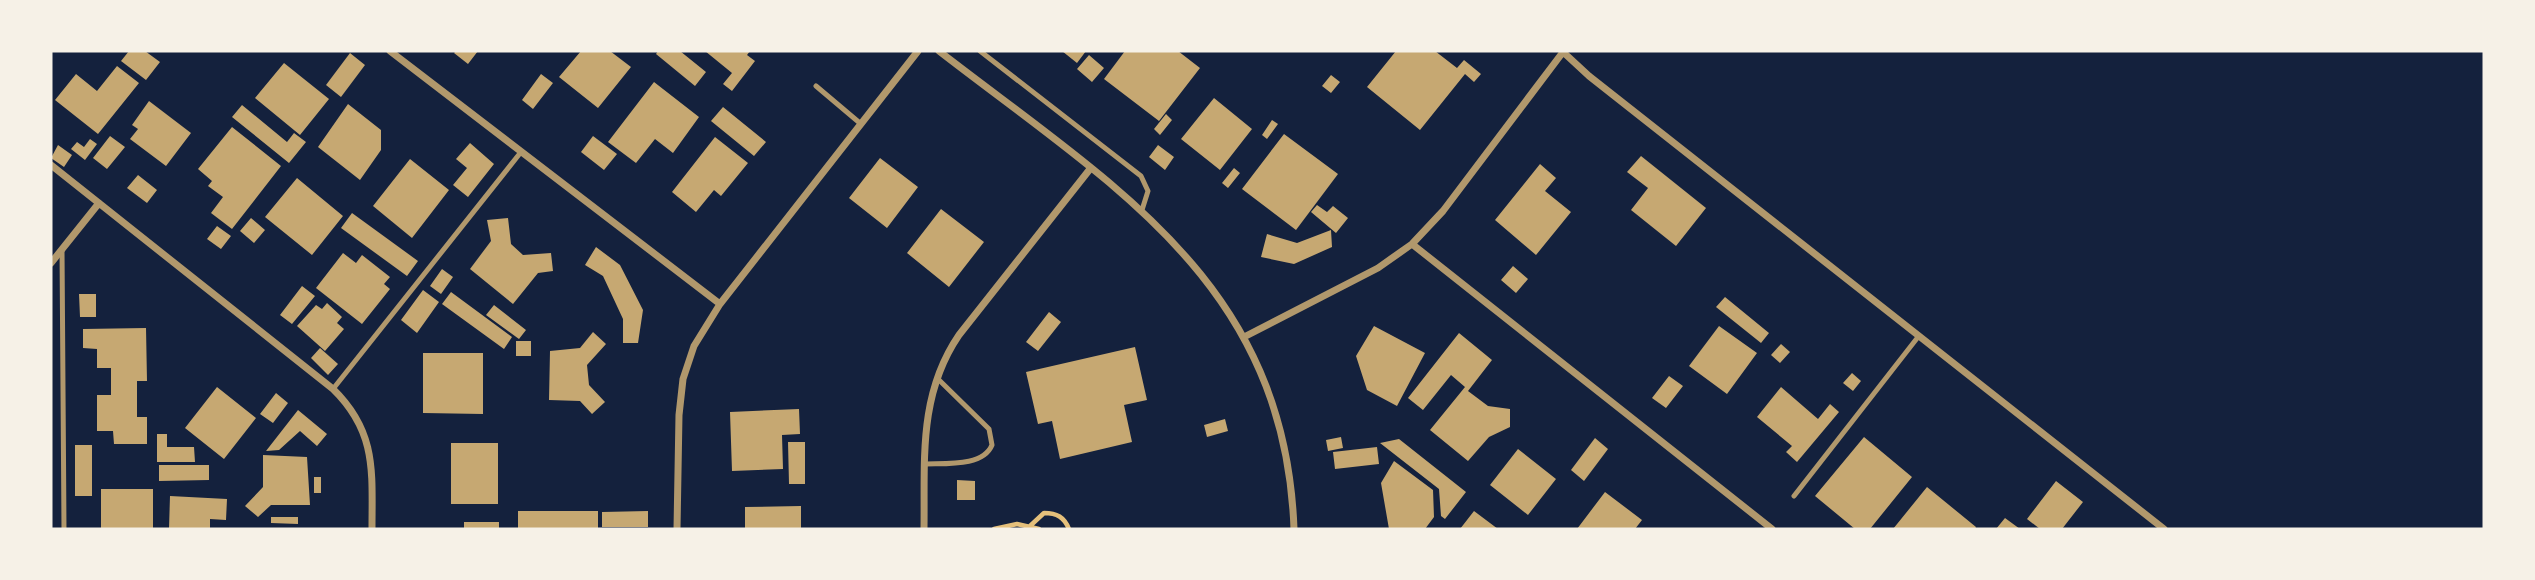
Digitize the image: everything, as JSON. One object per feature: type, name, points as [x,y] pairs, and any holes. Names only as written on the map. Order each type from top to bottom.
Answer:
[{"type":"street","points":[[390,51],[720,303]]},
{"type":"street","points":[[677,529],[679,415],[683,379],[694,346],[720,303],[918,51]]},
{"type":"street","points":[[939,51],[1142,210],[1209,281],[1244,337],[1276,414],[1287,453],[1294,529]]},
{"type":"street","points":[[1244,337],[1378,268],[1412,244],[1443,211],[1563,51],[1589,76],[2164,529]]},
{"type":"street","points":[[51,165],[333,389],[350,406],[362,426],[370,448],[372,529]]},
{"type":"street","points":[[924,529],[927,408],[936,377],[959,335],[1090,169]]},
{"type":"street","points":[[51,263],[99,203]]},
{"type":"street","points":[[1412,244],[1772,529]]},
{"type":"lane","points":[[981,51],[1141,176],[1147,191],[1142,210]]},
{"type":"lane","points":[[816,86],[860,124]]},
{"type":"lane","points":[[333,389],[521,152]]},
{"type":"lane","points":[[62,249],[64,529]]},
{"type":"lane","points":[[1794,496],[1918,337]]},
{"type":"lane","points":[[925,464],[976,460],[986,455],[992,445],[989,429],[936,377]]},
{"type":"path","points":[[1030,526],[1044,513],[1055,513],[1064,519],[1069,529]]},
{"type":"path","points":[[994,529],[1004,525],[1039,529]]},
{"type":"building","points":[[129,51],[145,51],[160,62],[146,80],[121,61]]},
{"type":"building","points":[[478,51],[468,64],[454,53]]},
{"type":"building","points":[[581,51],[610,51],[631,67],[598,108],[559,77]]},
{"type":"building","points":[[658,51],[680,51],[706,72],[695,86],[656,54]]},
{"type":"building","points":[[705,51],[750,51],[747,55],[755,61],[732,91],[723,84],[732,73]]},
{"type":"building","points":[[1062,51],[1086,51],[1077,63]]},
{"type":"building","points":[[1125,51],[1178,51],[1200,68],[1159,121],[1104,79]]},
{"type":"building","points":[[1396,51],[1435,51],[1457,68],[1464,60],[1481,74],[1474,82],[1465,74],[1420,130],[1367,87]]},
{"type":"building","points":[[350,53],[365,65],[341,97],[326,85]]},
{"type":"building","points":[[1089,55],[1104,68],[1092,82],[1077,69]]},
{"type":"building","points":[[284,63],[329,99],[300,135],[255,98]]},
{"type":"building","points":[[117,66],[139,83],[98,134],[55,100],[76,74],[97,91]]},
{"type":"building","points":[[541,74],[553,83],[533,109],[522,100]]},
{"type":"building","points":[[1331,75],[1340,82],[1331,93],[1322,86]]},
{"type":"building","points":[[654,82],[699,117],[673,153],[655,139],[636,163],[608,142]]},
{"type":"building","points":[[1214,98],[1252,129],[1220,170],[1181,139]]},
{"type":"building","points":[[149,101],[191,133],[166,166],[130,139],[138,129],[132,125]]},
{"type":"building","points":[[348,104],[381,130],[381,150],[360,180],[318,147]]},
{"type":"building","points":[[242,105],[287,142],[294,133],[306,142],[289,163],[232,117]]},
{"type":"building","points":[[723,107],[766,142],[754,156],[711,121]]},
{"type":"building","points":[[1166,114],[1172,120],[1160,135],[1154,129]]},
{"type":"building","points":[[1272,120],[1278,124],[1267,139],[1262,135]]},
{"type":"building","points":[[232,127],[281,166],[232,229],[211,213],[223,197],[208,186],[212,181],[198,169]]},
{"type":"building","points":[[1284,134],[1338,174],[1296,230],[1242,189]]},
{"type":"building","points":[[110,136],[125,147],[107,169],[93,158]]},
{"type":"building","points":[[593,136],[617,154],[604,170],[581,152]]},
{"type":"building","points":[[715,137],[748,163],[721,196],[714,190],[696,212],[672,192]]},
{"type":"building","points":[[90,139],[97,144],[85,160],[71,149],[77,142],[84,147]]},
{"type":"building","points":[[470,143],[494,164],[468,197],[453,185],[467,168],[456,159]]},
{"type":"building","points":[[58,145],[72,155],[64,167],[51,158]]},
{"type":"building","points":[[1158,145],[1174,157],[1165,170],[1149,157]]},
{"type":"building","points":[[1641,156],[1706,208],[1676,246],[1631,210],[1648,188],[1627,172]]},
{"type":"building","points":[[880,158],[918,187],[887,228],[849,198]]},
{"type":"building","points":[[410,159],[449,190],[412,238],[373,206]]},
{"type":"building","points":[[1540,164],[1556,178],[1545,191],[1571,212],[1536,255],[1495,220]]},
{"type":"building","points":[[1234,168],[1240,173],[1228,188],[1222,183]]},
{"type":"building","points":[[138,175],[157,190],[147,203],[127,188]]},
{"type":"building","points":[[297,178],[343,216],[312,255],[265,217]]},
{"type":"building","points":[[1317,205],[1327,212],[1333,206],[1348,218],[1336,233],[1311,212]]},
{"type":"building","points":[[941,209],[984,242],[949,287],[907,253]]},
{"type":"building","points":[[352,213],[418,261],[407,276],[341,228]]},
{"type":"building","points":[[251,218],[265,230],[254,243],[240,231]]},
{"type":"building","points":[[508,218],[511,244],[523,255],[551,253],[553,271],[538,273],[513,304],[470,269],[491,241],[487,220]]},
{"type":"building","points":[[217,226],[231,236],[221,249],[207,239]]},
{"type":"building","points":[[1331,230],[1332,247],[1294,264],[1261,257],[1267,234],[1297,243]]},
{"type":"building","points":[[596,247],[620,265],[643,310],[638,343],[623,343],[623,319],[603,276],[585,265]]},
{"type":"building","points":[[343,253],[356,263],[362,255],[390,277],[384,284],[390,289],[362,324],[316,288]]},
{"type":"building","points":[[1513,266],[1528,279],[1516,293],[1501,280]]},
{"type":"building","points":[[442,269],[453,277],[441,294],[430,286]]},
{"type":"building","points":[[302,286],[315,296],[292,324],[280,315]]},
{"type":"building","points":[[423,290],[439,302],[417,333],[401,320]]},
{"type":"building","points":[[451,292],[512,337],[504,349],[442,304]]},
{"type":"building","points":[[79,294],[96,294],[96,317],[80,317]]},
{"type":"building","points":[[1725,297],[1769,333],[1761,343],[1716,307]]},
{"type":"building","points":[[327,303],[342,317],[337,323],[344,329],[325,351],[297,326],[316,305],[322,309]]},
{"type":"building","points":[[494,305],[526,330],[519,339],[486,315]]},
{"type":"building","points":[[1049,312],[1061,322],[1038,351],[1026,342]]},
{"type":"building","points":[[1374,326],[1425,353],[1397,406],[1367,390],[1356,356]]},
{"type":"building","points":[[1719,326],[1757,353],[1727,394],[1689,366]]},
{"type":"building","points":[[146,328],[147,381],[137,381],[137,417],[147,417],[147,444],[114,444],[113,431],[97,431],[97,395],[111,395],[111,368],[97,368],[97,349],[83,348],[83,329]]},
{"type":"building","points":[[593,332],[606,344],[587,365],[589,385],[605,402],[592,414],[580,401],[549,400],[550,351],[580,348]]},
{"type":"building","points":[[1459,333],[1492,360],[1468,391],[1488,406],[1510,409],[1510,427],[1489,437],[1468,461],[1430,430],[1465,387],[1451,375],[1423,410],[1408,398]]},
{"type":"building","points":[[516,341],[531,341],[531,356],[516,356]]},
{"type":"building","points":[[1781,344],[1790,352],[1780,363],[1771,355]]},
{"type":"building","points":[[1135,347],[1147,400],[1124,405],[1132,442],[1060,459],[1052,421],[1038,424],[1026,372]]},
{"type":"building","points":[[320,348],[338,364],[328,375],[311,358]]},
{"type":"building","points":[[423,353],[483,353],[483,414],[423,413]]},
{"type":"building","points":[[1852,373],[1861,381],[1853,391],[1843,383]]},
{"type":"building","points":[[1669,376],[1683,386],[1666,408],[1652,398]]},
{"type":"building","points":[[217,387],[256,418],[224,459],[185,428]]},
{"type":"building","points":[[1781,387],[1818,419],[1830,404],[1839,412],[1797,462],[1786,452],[1792,446],[1757,417]]},
{"type":"building","points":[[276,393],[288,403],[273,423],[260,414]]},
{"type":"building","points":[[799,409],[800,434],[782,435],[783,469],[732,471],[730,412]]},
{"type":"building","points":[[298,410],[327,434],[317,446],[300,431],[279,450],[266,451]]},
{"type":"building","points":[[1225,419],[1228,431],[1207,437],[1204,425]]},
{"type":"building","points":[[157,434],[167,434],[167,447],[194,447],[195,462],[157,462]]},
{"type":"building","points":[[1341,437],[1343,448],[1328,451],[1326,440]]},
{"type":"building","points":[[1864,437],[1912,477],[1870,529],[1855,529],[1815,496]]},
{"type":"building","points":[[1595,438],[1608,449],[1584,481],[1571,470]]},
{"type":"building","points":[[1399,439],[1466,492],[1445,519],[1441,516],[1439,489],[1380,443]]},
{"type":"building","points":[[788,442],[805,442],[805,484],[789,484]]},
{"type":"building","points":[[451,443],[498,443],[498,504],[451,504]]},
{"type":"building","points":[[75,445],[92,445],[92,496],[75,496]]},
{"type":"building","points":[[1377,447],[1379,464],[1335,469],[1333,452]]},
{"type":"building","points":[[1518,449],[1556,479],[1528,515],[1490,485]]},
{"type":"building","points":[[263,455],[307,457],[310,505],[271,505],[258,517],[245,506],[263,487]]},
{"type":"building","points":[[1394,461],[1433,490],[1434,517],[1425,529],[1389,529],[1381,483]]},
{"type":"building","points":[[159,465],[209,465],[209,480],[159,481]]},
{"type":"building","points":[[314,477],[321,477],[321,493],[314,493]]},
{"type":"building","points":[[957,480],[975,481],[975,500],[957,500]]},
{"type":"building","points":[[2056,481],[2083,502],[2062,529],[2040,529],[2027,519]]},
{"type":"building","points":[[1927,487],[1976,527],[1975,529],[1893,529]]},
{"type":"building","points":[[101,489],[153,489],[153,529],[101,529]]},
{"type":"building","points":[[1605,492],[1642,520],[1635,529],[1577,529]]},
{"type":"building","points":[[170,496],[227,499],[226,520],[210,519],[210,529],[169,529]]},
{"type":"building","points":[[801,506],[801,529],[745,529],[745,507]]},
{"type":"building","points":[[518,511],[598,511],[598,529],[518,529]]},
{"type":"building","points":[[648,511],[648,527],[602,527],[602,512]]},
{"type":"building","points":[[1474,511],[1498,529],[1460,529]]},
{"type":"building","points":[[271,517],[298,517],[298,524],[271,523]]},
{"type":"building","points":[[2005,518],[2020,529],[1996,529]]},
{"type":"building","points":[[464,522],[499,522],[499,529],[464,529]]}]
